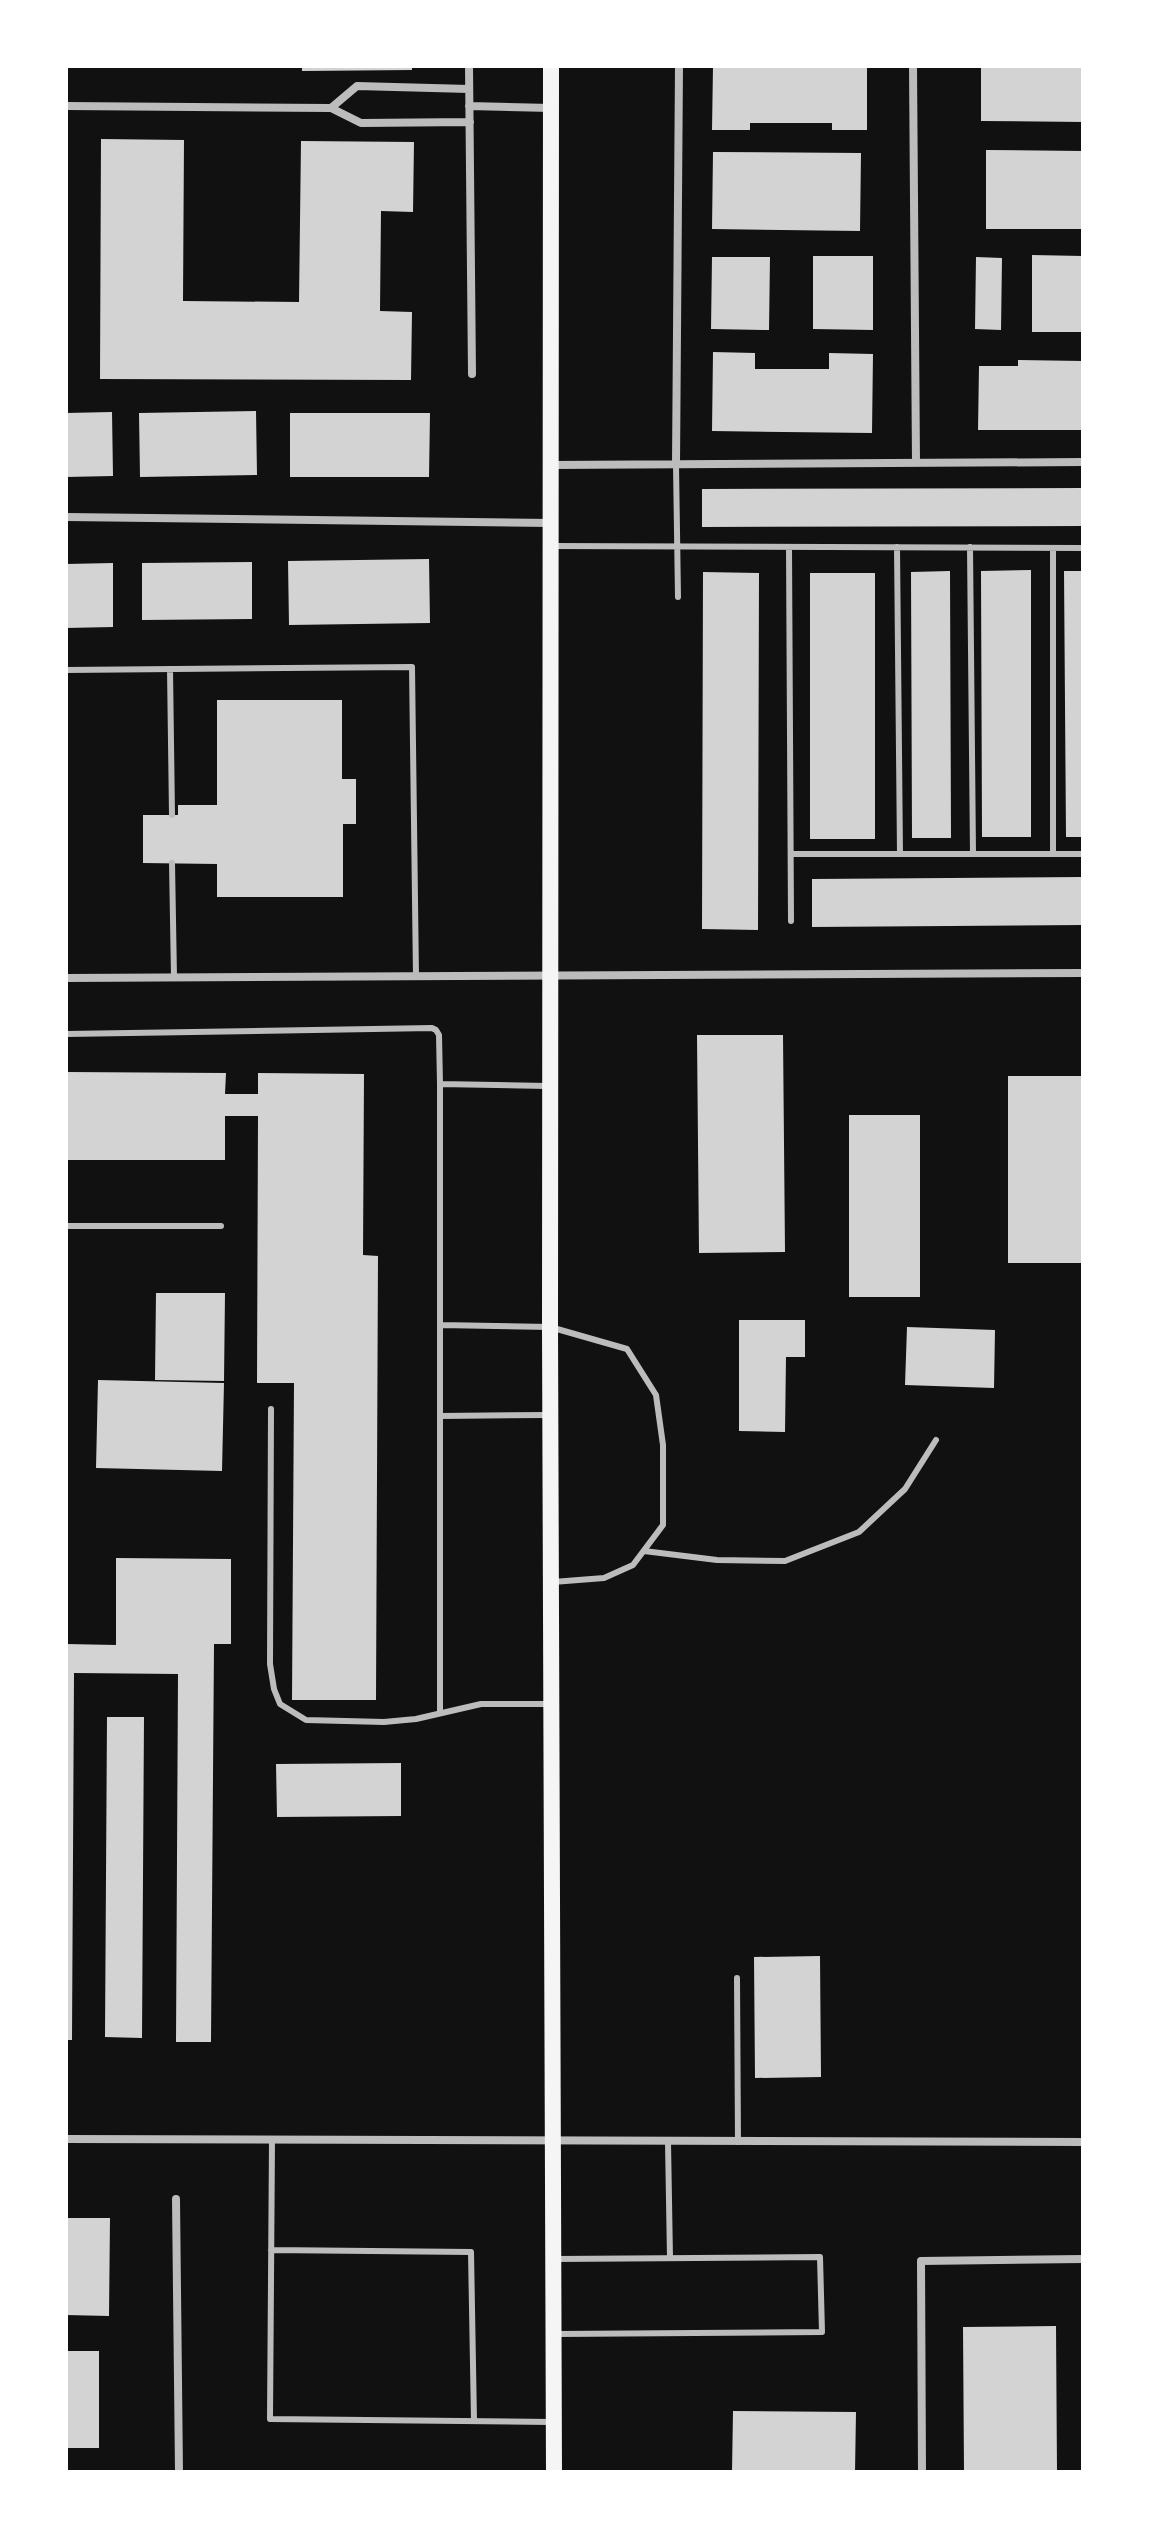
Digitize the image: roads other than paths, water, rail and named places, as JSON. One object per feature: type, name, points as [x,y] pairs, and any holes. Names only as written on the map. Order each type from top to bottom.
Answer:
[{"type":"main road","points":[[551,66],[551,2141],[554,2472]]},
{"type":"street","points":[[469,66],[472,374]]},
{"type":"street","points":[[676,465],[679,66]]},
{"type":"street","points":[[913,66],[916,463]]},
{"type":"street","points":[[331,108],[357,86],[469,89]]},
{"type":"street","points":[[66,106],[331,108],[361,123],[470,122]]},
{"type":"street","points":[[469,106],[551,108]]},
{"type":"street","points":[[551,465],[1083,462]]},
{"type":"street","points":[[66,517],[551,523]]},
{"type":"street","points":[[66,978],[1083,973]]},
{"type":"street","points":[[66,2139],[1083,2142]]},
{"type":"street","points":[[176,2199],[179,2472]]},
{"type":"street","points":[[922,2472],[921,2261],[1083,2259]]},
{"type":"lane","points":[[676,465],[678,597]]},
{"type":"lane","points":[[551,546],[1083,548]]},
{"type":"lane","points":[[789,547],[791,921]]},
{"type":"lane","points":[[897,547],[900,854]]},
{"type":"lane","points":[[970,547],[973,854]]},
{"type":"lane","points":[[1053,548],[1053,854]]},
{"type":"lane","points":[[66,670],[412,667],[416,977]]},
{"type":"lane","points":[[170,669],[172,815]]},
{"type":"lane","points":[[791,854],[1083,854]]},
{"type":"lane","points":[[172,863],[174,977]]},
{"type":"lane","points":[[66,1034],[432,1028],[439,1035],[440,1713]]},
{"type":"lane","points":[[440,1084],[550,1086]]},
{"type":"lane","points":[[66,1226],[221,1226]]},
{"type":"lane","points":[[440,1325],[550,1327],[627,1349],[656,1395],[663,1445],[663,1525],[633,1565],[604,1578],[551,1582]]},
{"type":"lane","points":[[271,1409],[270,1664],[280,1704],[306,1720],[384,1722],[416,1719],[481,1704],[551,1704]]},
{"type":"lane","points":[[440,1416],[551,1415]]},
{"type":"lane","points":[[644,1551],[717,1560],[785,1561],[859,1532],[905,1489],[936,1440]]},
{"type":"lane","points":[[737,1978],[738,2142]]},
{"type":"lane","points":[[272,2140],[270,2419],[554,2422]]},
{"type":"lane","points":[[668,2142],[670,2258]]},
{"type":"lane","points":[[271,2250],[471,2252],[474,2421]]},
{"type":"lane","points":[[552,2259],[820,2257],[822,2332],[553,2334]]}]
